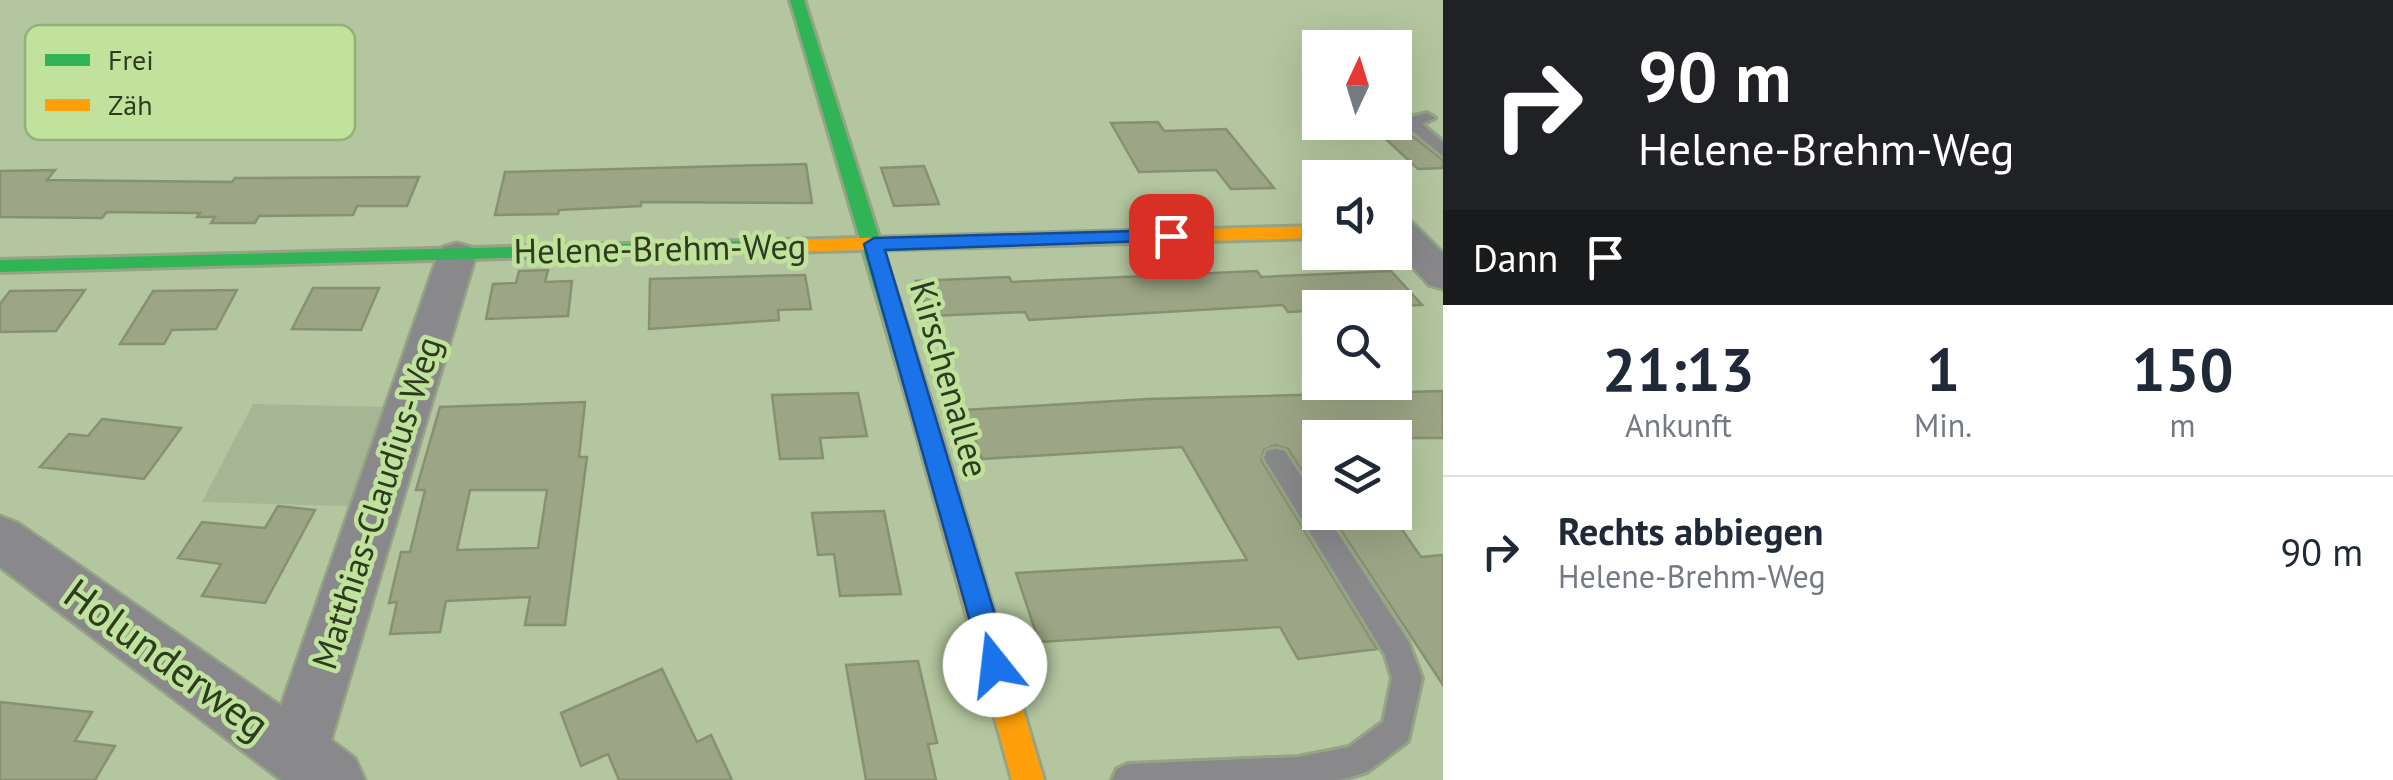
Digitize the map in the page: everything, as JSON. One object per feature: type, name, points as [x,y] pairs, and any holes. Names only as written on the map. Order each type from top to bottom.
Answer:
[{"type":"street","name":"Kirschenallee","points":[[797,0],[874,244],[1028,780]]},
{"type":"street","points":[[1412,230],[1443,229]]},
{"type":"street","name":"Helene-Brehm-Weg","points":[[0,266],[1302,232]]},
{"type":"street","points":[[1412,245],[1443,276]]},
{"type":"street","name":"Matthias-Claudius-Weg","points":[[315,766],[458,255]]},
{"type":"street","name":"Holunderweg","points":[[0,538],[315,766]]},
{"type":"lane","points":[[1428,118],[1413,121],[1413,125],[1443,151]]},
{"type":"lane","points":[[1128,780],[1298,773],[1356,761],[1397,730],[1407,678],[1398,650],[1276,458]]},
{"type":"green space","points":[[253,404],[386,407],[348,506],[202,502]]},
{"type":"building","points":[[1158,122],[1164,131],[1226,129],[1274,188],[1231,189],[1216,170],[1139,172],[1111,123]]},
{"type":"building","points":[[1412,136],[1443,160],[1443,168],[1418,169],[1387,140],[1412,140]]},
{"type":"building","points":[[806,164],[812,203],[641,202],[641,206],[559,210],[558,214],[495,215],[505,172]]},
{"type":"building","points":[[924,166],[939,204],[894,206],[881,168]]},
{"type":"building","points":[[55,170],[47,180],[232,182],[235,178],[419,177],[407,206],[357,206],[353,215],[259,216],[255,223],[211,223],[215,217],[197,217],[200,213],[107,212],[102,218],[0,217],[0,171]]},
{"type":"building","points":[[548,270],[545,282],[572,281],[568,316],[486,319],[493,284],[516,283],[519,271]]},
{"type":"building","points":[[1257,271],[1261,277],[1391,271],[1408,290],[1302,290],[1302,311],[1288,312],[1283,305],[1029,320],[1025,312],[929,316],[916,281],[1009,277],[1012,282]]},
{"type":"building","points":[[805,275],[811,309],[778,310],[779,320],[649,329],[650,279]]},
{"type":"building","points":[[313,288],[379,288],[361,330],[292,329]]},
{"type":"building","points":[[85,290],[56,331],[0,332],[0,304],[10,291]]},
{"type":"building","points":[[237,290],[216,329],[172,330],[164,344],[120,344],[153,291]]},
{"type":"building","points":[[1443,391],[1443,438],[1412,438],[1412,420],[1302,420],[1302,471],[1288,449],[1275,445],[1264,450],[1261,460],[1377,649],[1298,659],[1280,627],[1039,642],[1016,573],[1247,560],[1182,447],[982,459],[965,410],[1302,395],[1302,400],[1412,400],[1412,392]]},
{"type":"building","points":[[858,393],[867,436],[820,438],[823,458],[780,459],[772,395]]},
{"type":"building","points":[[585,402],[579,457],[587,457],[565,625],[525,625],[530,597],[446,601],[440,632],[390,634],[397,602],[389,603],[401,552],[410,552],[425,490],[416,490],[440,407]],"holes":[[[470,490],[547,490],[538,548],[457,550]]]},
{"type":"building","points":[[102,419],[181,428],[144,479],[40,467],[69,434],[88,436]]},
{"type":"building","points":[[278,506],[315,510],[265,603],[202,596],[221,564],[178,558],[202,522],[265,528]]},
{"type":"building","points":[[884,511],[901,594],[840,596],[834,554],[818,555],[812,513]]},
{"type":"building","points":[[1341,530],[1402,530],[1421,557],[1443,555],[1443,685]]},
{"type":"building","points":[[918,661],[937,743],[928,744],[936,780],[866,780],[846,665]]},
{"type":"building","points":[[662,669],[697,742],[711,735],[732,780],[619,780],[608,754],[581,766],[561,713]]},
{"type":"building","points":[[0,702],[92,712],[75,741],[115,746],[95,780],[0,780]]},
{"type":"traffic: fast","points":[[797,0],[924,417]]},
{"type":"traffic: fast","points":[[0,266],[746,247]]},
{"type":"traffic: slow","points":[[746,247],[1302,232]]},
{"type":"traffic: slow","points":[[924,417],[1028,780]]},
{"type":"route","points":[[995,665],[874,244],[1171,236]]}]
